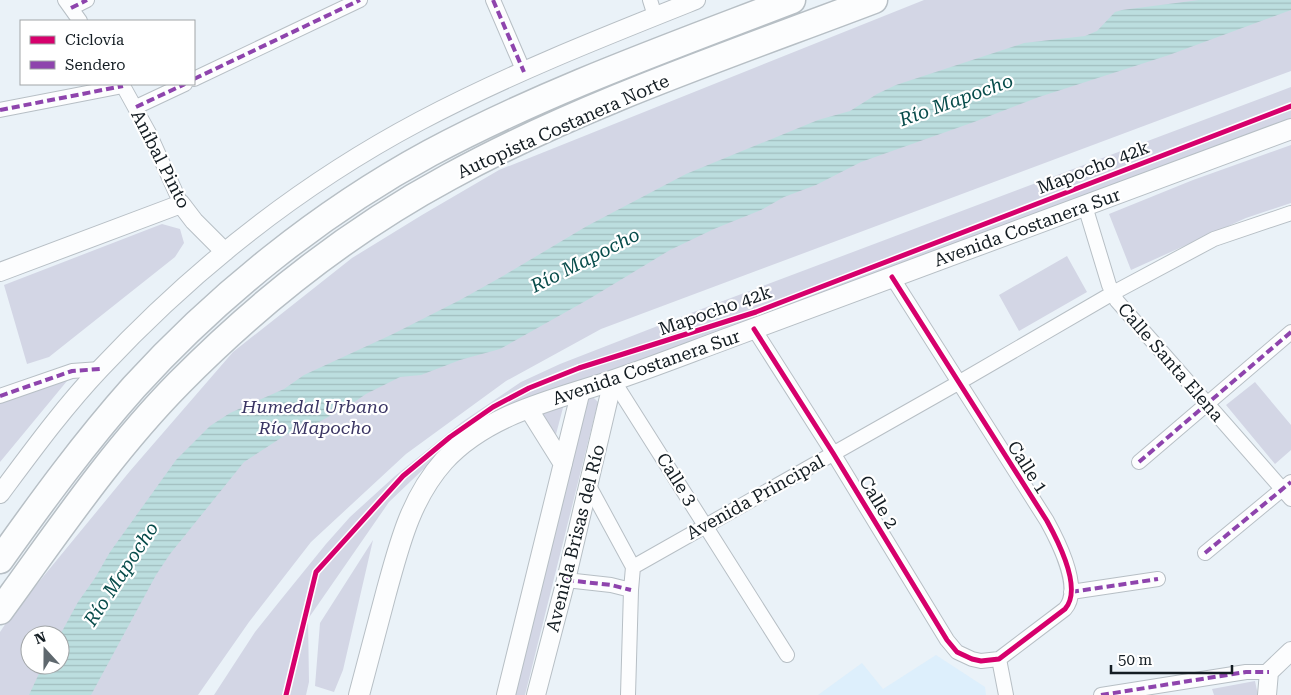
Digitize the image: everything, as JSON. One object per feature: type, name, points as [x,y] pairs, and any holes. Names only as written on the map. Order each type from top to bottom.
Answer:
[{"type":"highway","name":"Autopista Costanera Norte","points":[[0,560],[80,452],[150,370],[226,298],[274,257],[317,225],[420,159],[474,130],[599,74],[792,0]]},
{"type":"highway","name":"Autopista Costanera Norte","points":[[0,611],[112,459],[166,396],[242,322],[346,241],[432,186],[531,136],[654,84],[874,0]]},
{"type":"main road","name":"Avenida Costanera Sur","points":[[358,695],[402,536],[412,510],[422,491],[445,460],[470,439],[500,420],[528,408],[613,380],[754,329],[1291,129]]},
{"type":"street","points":[[79,20],[68,4],[87,0]]},
{"type":"street","points":[[195,80],[360,0]]},
{"type":"street","points":[[493,0],[524,72]]},
{"type":"street","points":[[0,494],[49,429],[100,369],[168,301],[224,252],[293,200],[357,158],[419,122],[653,8],[696,0]]},
{"type":"street","points":[[0,110],[123,85]]},
{"type":"street","name":"Aníbal Pinto","points":[[123,85],[136,107],[181,204],[194,221],[224,252]]},
{"type":"street","points":[[136,107],[183,85]]},
{"type":"street","points":[[0,272],[181,204]]},
{"type":"street","name":"Calle Santa Elena","points":[[1084,206],[1112,293],[1123,309],[1206,404],[1288,490]]},
{"type":"street","name":"Avenida Principal","points":[[633,567],[958,383],[1112,293],[1214,239],[1291,214]]},
{"type":"street","name":"Calle 1","points":[[892,278],[1056,536],[1066,563],[1071,592]]},
{"type":"street","name":"Calle 2","points":[[754,329],[834,453],[952,646],[964,656],[972,659],[981,661],[999,659]]},
{"type":"street","points":[[1139,462],[1291,332]]},
{"type":"street","points":[[0,396],[66,373],[100,369]]},
{"type":"street","name":"Avenida Brisas del Río","points":[[536,695],[566,580],[613,380]]},
{"type":"street","name":"Calle 3","points":[[613,380],[788,655]]},
{"type":"street","name":"Avenida Brisas del Río","points":[[506,695],[581,390]]},
{"type":"street","name":"Avenida Brisas del Río","points":[[528,408],[563,464]]},
{"type":"street","points":[[588,484],[633,567],[628,695]]},
{"type":"street","points":[[1205,553],[1288,490]]},
{"type":"street","points":[[1006,695],[999,659],[1062,613],[1069,605],[1071,592],[1158,578]]},
{"type":"street","points":[[566,580],[611,585],[631,590]]},
{"type":"street","points":[[1267,695],[1269,672],[1291,651]]},
{"type":"street","points":[[1101,695],[1246,672],[1269,672]]},
{"type":"shaded area","points":[[936,655],[985,687],[986,695],[818,695],[862,663],[883,689]]},
{"type":"green space","name":"Humedal Urbano Río Mapocho","points":[[924,0],[1291,0],[1291,71],[601,329],[506,381],[406,454],[311,542],[249,622],[198,695],[0,695],[0,632],[10,617],[130,471],[233,352],[352,258],[499,170]]},
{"type":"green space","points":[[1291,87],[1291,121],[750,322],[434,459],[389,502],[308,619],[309,682],[306,695],[214,695],[255,632],[350,517],[395,476],[462,422],[521,382],[560,364],[691,313]]},
{"type":"green space","points":[[1291,145],[1291,203],[1246,218],[1131,270],[1109,214],[1193,180]]},
{"type":"green space","points":[[162,224],[180,229],[184,243],[175,257],[49,357],[27,364],[4,285]]},
{"type":"green space","points":[[1067,256],[1087,292],[1019,331],[999,295]]},
{"type":"green space","points":[[67,381],[0,462],[0,402],[55,382]]},
{"type":"green space","points":[[1255,382],[1291,425],[1291,450],[1275,464],[1226,405]]},
{"type":"green space","points":[[593,397],[598,402],[525,695],[510,695],[587,399]]},
{"type":"green space","points":[[564,404],[555,438],[539,412]]},
{"type":"green space","points":[[373,540],[343,670],[334,692],[315,686],[320,623]]},
{"type":"green space","points":[[1255,681],[1258,695],[1214,695],[1212,689]]},
{"type":"water","name":"Río Mapocho","points":[[1199,0],[1291,0],[1291,10],[1169,55],[1039,97],[861,162],[816,185],[784,197],[761,210],[714,229],[670,250],[589,299],[500,349],[460,360],[421,375],[400,377],[366,394],[308,428],[287,434],[244,462],[170,554],[156,575],[91,695],[29,695],[38,675],[70,675],[70,625],[65,625],[78,602],[110,552],[176,460],[210,426],[230,413],[284,389],[304,375],[393,334],[460,300],[587,226],[686,174],[818,120],[850,111],[877,94],[896,85],[1024,43],[1085,36],[1097,31],[1115,12]]},
{"type":"marked path","points":[[71,8],[87,0]]},
{"type":"marked path","points":[[195,79],[360,0]]},
{"type":"marked path","points":[[493,0],[524,72]]},
{"type":"marked path","points":[[136,107],[183,85]]},
{"type":"marked path","points":[[0,110],[123,86]]},
{"type":"marked path","points":[[1139,462],[1291,332]]},
{"type":"marked path","points":[[0,396],[72,371],[100,369]]},
{"type":"marked path","points":[[1205,553],[1291,482]]},
{"type":"marked path","points":[[1071,592],[1158,579]]},
{"type":"marked path","points":[[566,580],[611,585],[631,590]]},
{"type":"marked path","points":[[1101,695],[1246,672],[1269,672]]},
{"type":"cycle path","name":"Mapocho 42k","points":[[286,695],[316,572],[403,476],[450,437],[493,407],[529,388],[579,368],[756,312],[1291,106]]},
{"type":"cycle path","points":[[754,329],[833,453],[947,640],[957,652],[972,659],[981,661],[999,659],[1065,609],[1070,600],[1071,590],[1067,565],[1047,521],[892,277]]}]
